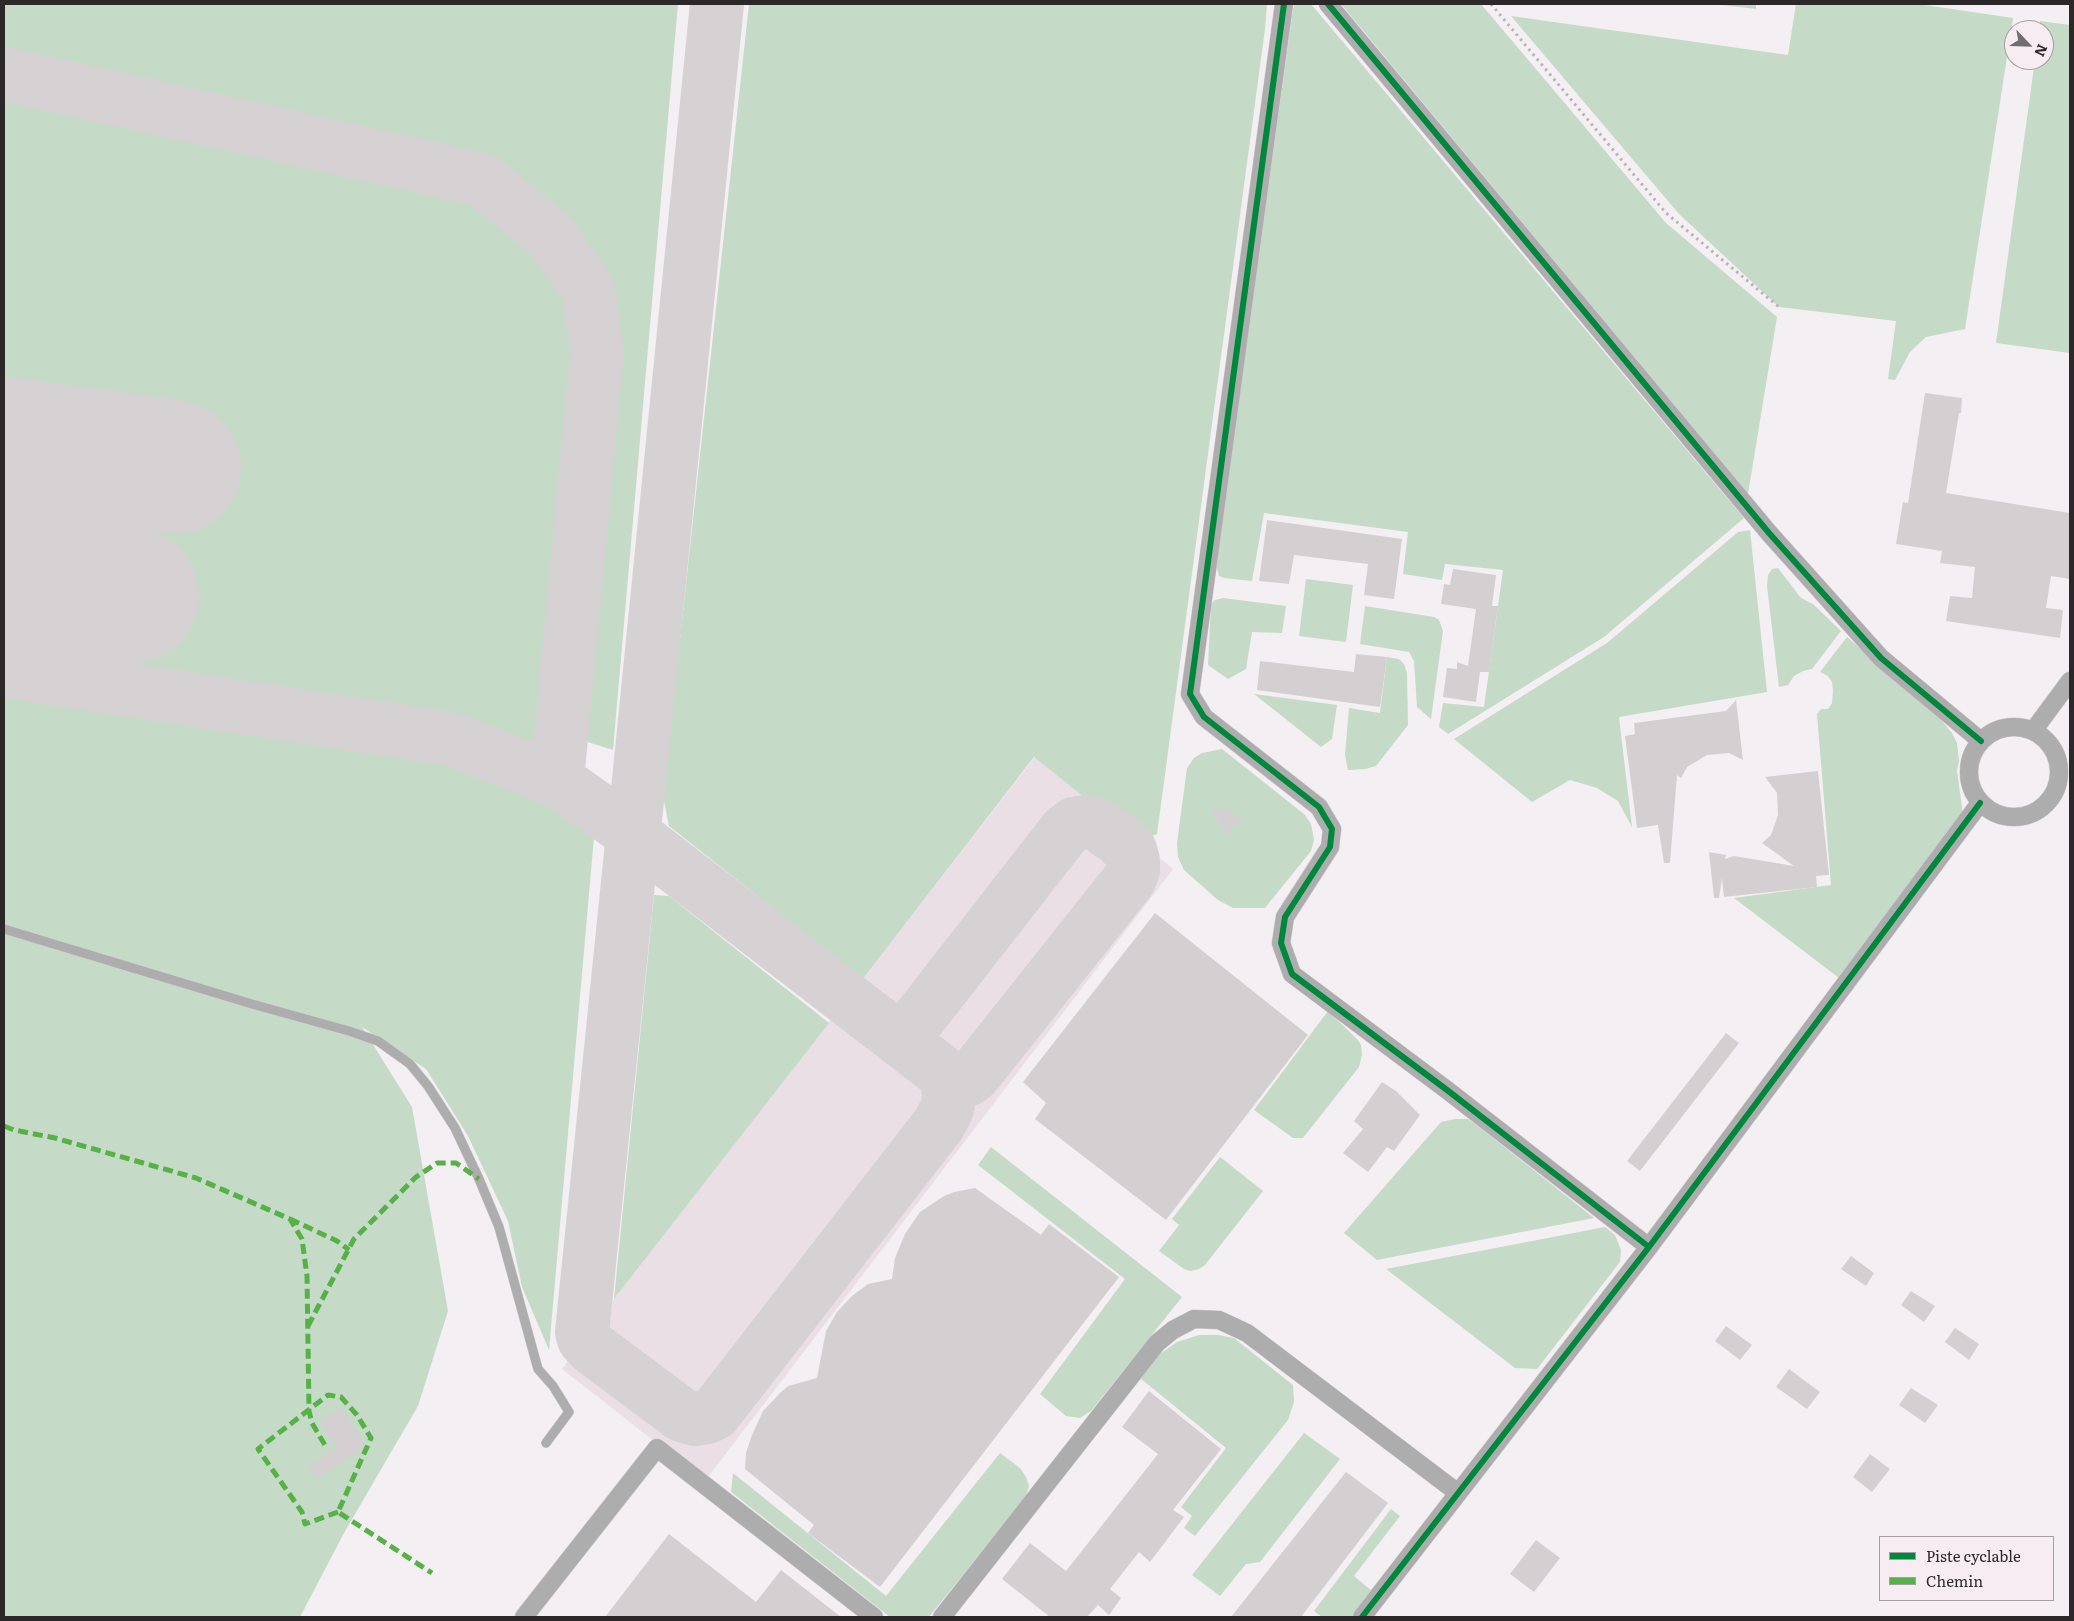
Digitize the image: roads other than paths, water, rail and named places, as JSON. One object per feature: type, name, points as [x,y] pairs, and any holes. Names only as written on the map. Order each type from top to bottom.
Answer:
[{"type":"street","points":[[1284,4],[1190,694],[1204,717],[1320,807],[1332,830],[1330,847],[1285,917],[1281,943],[1292,974],[1447,1090],[1649,1247]]},
{"type":"street","points":[[1328,4],[1776,541],[1881,658],[1981,741]]},
{"type":"street","points":[[2033,731],[2070,681]]},
{"type":"street","points":[[2006,727],[2020,727],[2033,731],[2046,740],[2064,768],[2053,795],[2044,806],[2032,813],[2018,817],[2004,816],[1991,812],[1980,803],[1973,792],[1969,772],[1973,752],[1981,741],[1992,732],[2006,727]]},
{"type":"street","points":[[1362,1617],[1649,1247],[1980,803]]},
{"type":"street","points":[[942,1617],[1158,1343],[1173,1330],[1194,1320],[1219,1320],[1247,1333],[1458,1493]]},
{"type":"street","points":[[524,1617],[657,1448],[874,1617]]},
{"type":"lane","points":[[4,929],[348,1031],[378,1041],[410,1064],[428,1086],[455,1128],[479,1179],[502,1234],[538,1369],[553,1386],[569,1412],[546,1444]]}]
